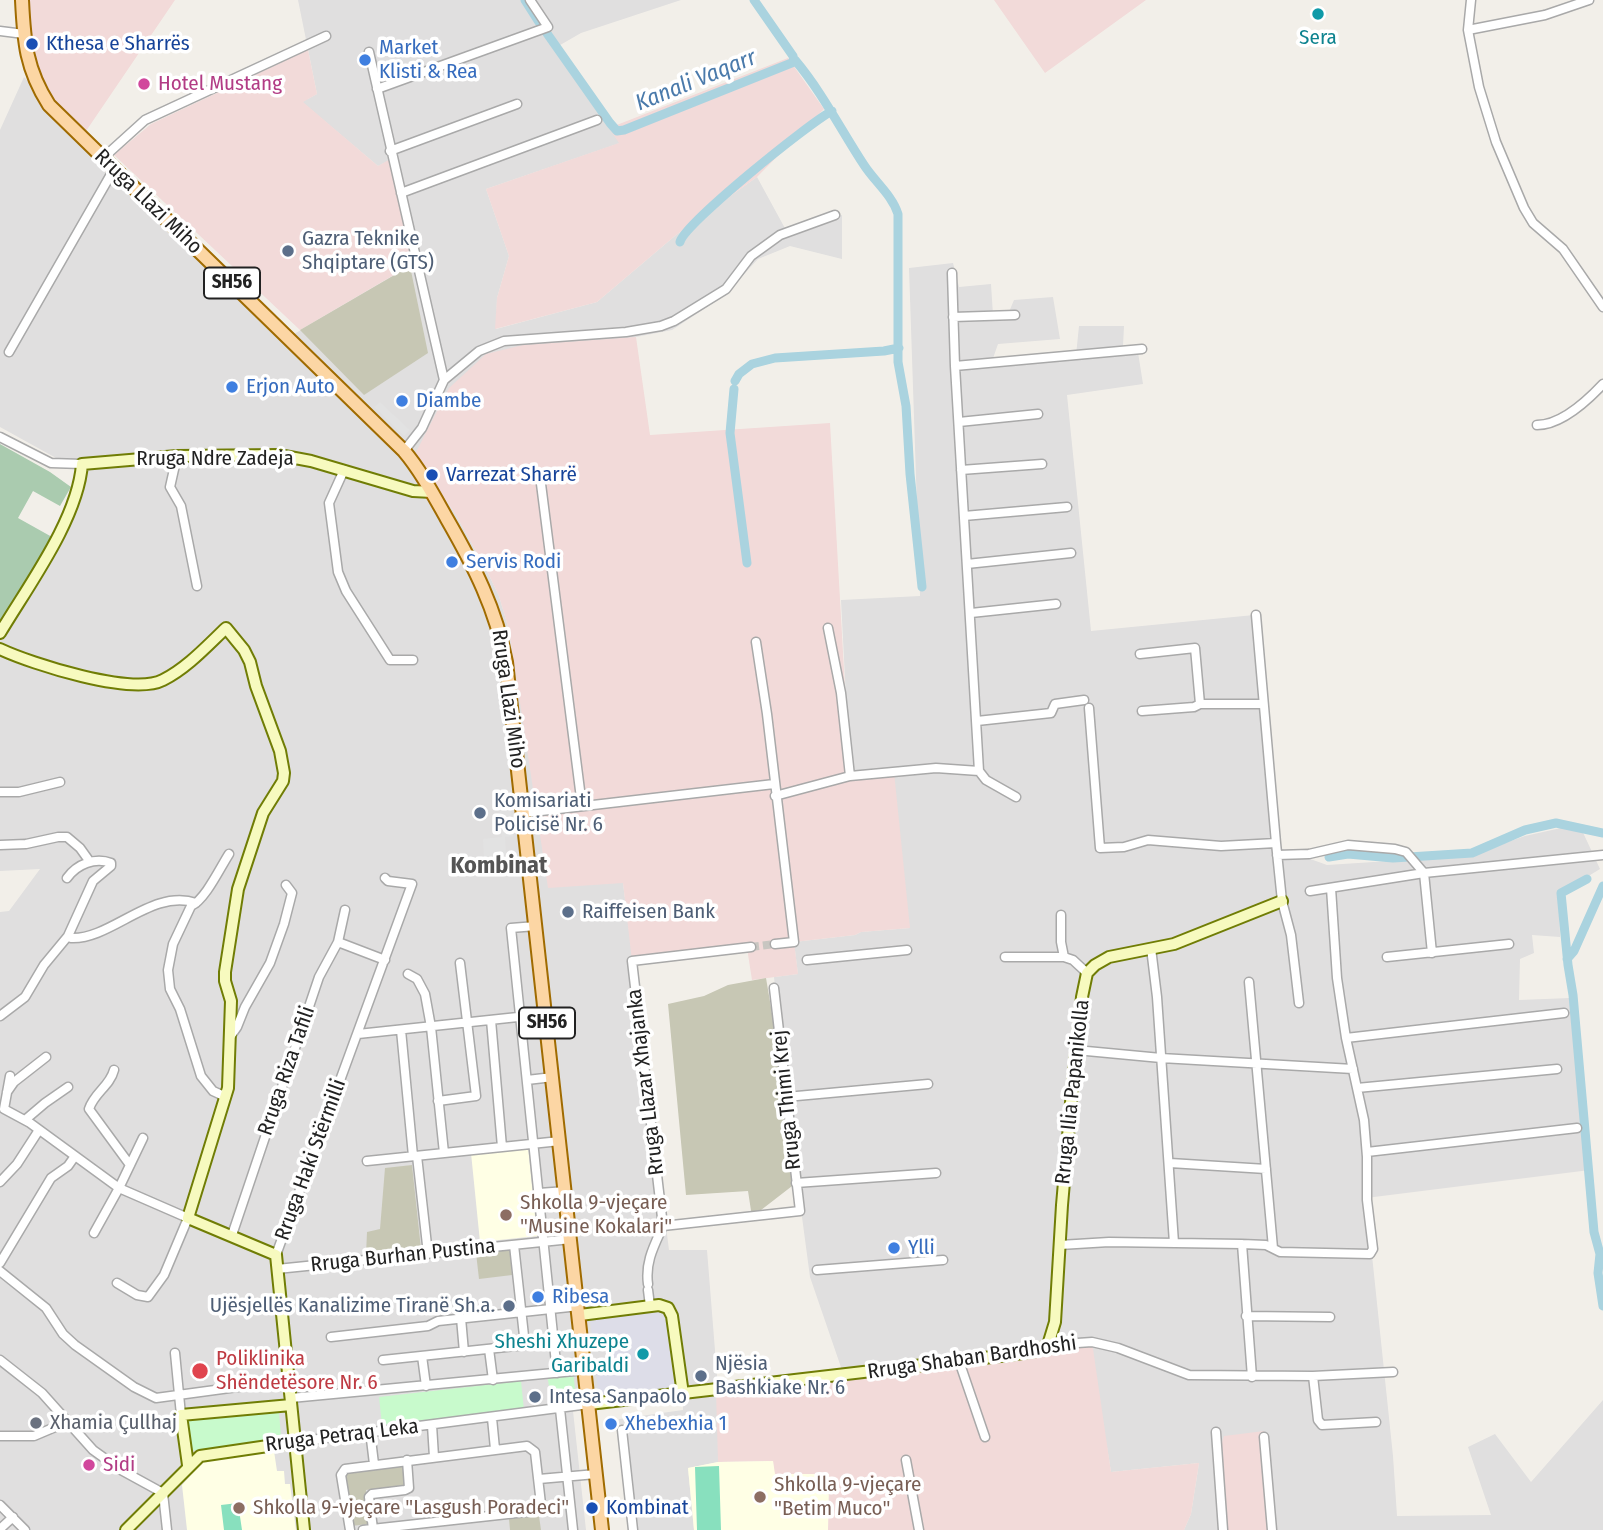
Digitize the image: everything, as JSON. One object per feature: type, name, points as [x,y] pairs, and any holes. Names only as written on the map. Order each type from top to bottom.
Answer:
[{"type":"main road","name":"Rruga Llazi Miho","points":[[22,0],[30,67],[45,98],[62,119],[404,451],[432,492],[477,572],[498,625],[506,662],[524,813],[602,1530]]},
{"type":"street","points":[[377,89],[548,27],[530,0]]},
{"type":"street","points":[[1471,0],[1468,30],[1479,86],[1496,142],[1524,208],[1533,223],[1563,249],[1603,307]]},
{"type":"street","points":[[1468,30],[1545,15],[1589,0]]},
{"type":"street","points":[[0,32],[24,34]]},
{"type":"street","points":[[103,158],[145,120],[326,36]]},
{"type":"street","points":[[369,52],[444,380]]},
{"type":"street","points":[[390,151],[517,104]]},
{"type":"street","points":[[401,193],[597,121]]},
{"type":"street","points":[[9,352],[114,169]]},
{"type":"street","points":[[404,451],[422,428],[444,380],[480,351],[504,341],[626,332],[661,326],[726,289],[751,256],[780,235],[835,215]]},
{"type":"street","points":[[952,273],[979,771],[986,780],[1016,797]]},
{"type":"street","points":[[953,317],[1015,316]]},
{"type":"street","points":[[955,366],[1142,349]]},
{"type":"street","points":[[1537,425],[1555,422],[1603,384]]},
{"type":"street","points":[[959,422],[1038,414]]},
{"type":"street","name":"Rruga Ndre Zadeja","points":[[0,437],[51,463],[82,464],[177,456],[279,455],[344,470],[413,491],[432,492]]},
{"type":"street","points":[[177,456],[170,487],[181,506],[197,586]]},
{"type":"street","points":[[0,633],[31,586],[53,545],[73,500],[82,464]]},
{"type":"street","points":[[961,470],[1042,464]]},
{"type":"street","points":[[344,470],[328,503],[340,576],[349,597],[390,660],[413,660]]},
{"type":"street","points":[[540,476],[582,806]]},
{"type":"street","points":[[964,516],[1067,507]]},
{"type":"street","points":[[967,564],[1071,553]]},
{"type":"street","points":[[971,613],[1056,604]]},
{"type":"street","points":[[1256,615],[1277,855],[1282,901],[1291,935],[1298,1003]]},
{"type":"street","points":[[0,649],[19,658],[96,679],[134,686],[163,680],[190,662],[226,628],[244,650],[280,751],[283,781],[262,813],[238,889],[225,972],[230,995],[226,1097],[188,1218],[164,1275],[148,1297],[137,1295],[117,1283]]},
{"type":"street","points":[[828,628],[841,693],[850,776]]},
{"type":"street","points":[[756,642],[794,942],[775,944]]},
{"type":"street","points":[[1140,654],[1195,648],[1200,704]]},
{"type":"street","points":[[978,721],[1051,713],[1055,704],[1084,700]]},
{"type":"street","points":[[1142,711],[1194,707],[1200,704],[1262,704]]},
{"type":"street","points":[[1089,708],[1100,848],[1124,847],[1147,840],[1222,846],[1276,844]]},
{"type":"street","points":[[775,796],[850,776],[936,768],[979,771]]},
{"type":"street","points":[[0,792],[19,792],[60,782]]},
{"type":"street","points":[[524,813],[774,784]]},
{"type":"street","points":[[0,845],[67,837],[80,848],[90,862]]},
{"type":"street","points":[[1277,855],[1309,854],[1348,845],[1406,852],[1421,871],[1432,953]]},
{"type":"street","points":[[226,1097],[214,1091],[201,1076],[168,979],[173,944],[191,905],[196,903],[229,855]]},
{"type":"street","points":[[1310,891],[1421,871],[1603,855]]},
{"type":"street","points":[[0,1016],[25,997],[44,965],[68,936],[93,881],[111,866],[107,861],[90,862],[75,868],[67,878]]},
{"type":"street","name":"Rruga Haki Stërmilli","points":[[304,1530],[276,1255],[412,884],[388,881],[385,877]]},
{"type":"street","points":[[230,1037],[275,952],[292,893],[286,885]]},
{"type":"street","points":[[1060,1245],[1109,1242],[1242,1244],[1266,1245],[1280,1252],[1370,1254],[1373,1249],[1367,1200],[1364,1120],[1346,1038],[1337,978],[1331,888]]},
{"type":"street","points":[[68,936],[86,937],[142,911],[173,901],[182,899],[196,903]]},
{"type":"street","name":"Rruga Ilia Papanikolla","points":[[1048,1346],[1055,1322],[1076,1050],[1087,973],[1109,957],[1174,944],[1282,901]]},
{"type":"street","name":"Rruga Riza Tafili","points":[[232,1235],[319,977],[338,942],[345,910]]},
{"type":"street","points":[[1061,915],[1061,942],[1065,957]]},
{"type":"street","points":[[536,926],[511,928],[557,1373]]},
{"type":"street","points":[[338,942],[385,960]]},
{"type":"street","points":[[1387,957],[1509,944]]},
{"type":"street","name":"Rruga Llazar Xhajanka","points":[[663,1226],[632,961],[751,947]]},
{"type":"street","points":[[1151,948],[1170,1163],[1174,1243]]},
{"type":"street","points":[[807,960],[907,950]]},
{"type":"street","points":[[1005,957],[1065,957],[1073,960],[1087,973]]},
{"type":"street","points":[[438,1101],[476,1096],[460,963]]},
{"type":"street","points":[[408,974],[417,979],[423,988],[431,1027],[444,1153]]},
{"type":"street","points":[[1249,982],[1273,1248]]},
{"type":"street","name":"Rruga Thimi Krej","points":[[663,1226],[800,1212],[774,988]]},
{"type":"street","points":[[1346,1038],[1564,1013]]},
{"type":"street","points":[[358,1034],[546,1014]]},
{"type":"street","points":[[491,1020],[502,1147]]},
{"type":"street","points":[[401,1030],[428,1254]]},
{"type":"street","points":[[1076,1050],[1161,1058],[1353,1069]]},
{"type":"street","points":[[5,1094],[14,1082],[46,1058]]},
{"type":"street","points":[[1357,1088],[1557,1069]]},
{"type":"street","points":[[114,1070],[111,1080],[93,1099],[89,1109],[130,1165]]},
{"type":"street","points":[[10,1076],[4,1109],[25,1120],[119,1188],[276,1255]]},
{"type":"street","points":[[527,1080],[553,1077]]},
{"type":"street","points":[[786,1097],[928,1084]]},
{"type":"street","points":[[25,1120],[68,1087]]},
{"type":"street","points":[[1367,1152],[1577,1128]]},
{"type":"street","points":[[0,1182],[17,1164],[38,1130]]},
{"type":"street","points":[[93,1233],[143,1138]]},
{"type":"street","points":[[367,1161],[560,1141]]},
{"type":"street","points":[[0,1263],[51,1178],[68,1166],[75,1156]]},
{"type":"street","points":[[1170,1163],[1266,1169]]},
{"type":"street","points":[[796,1184],[936,1172]]},
{"type":"street","points":[[539,1193],[566,1191]]},
{"type":"street","points":[[650,1306],[646,1271],[650,1253],[663,1226]]},
{"type":"street","name":"Rruga Burhan Pustina","points":[[277,1269],[571,1239]]},
{"type":"street","points":[[1242,1244],[1252,1377]]},
{"type":"street","points":[[383,1360],[525,1345],[514,1245]]},
{"type":"street","points":[[817,1270],[943,1260]]},
{"type":"street","points":[[0,1270],[46,1308],[63,1334],[134,1387],[156,1398],[289,1380]]},
{"type":"street","points":[[331,1337],[428,1326],[438,1321],[461,1318],[551,1309],[664,1306],[671,1312],[684,1394]]},
{"type":"street","points":[[1246,1316],[1330,1317]]},
{"type":"street","points":[[461,1318],[464,1352]]},
{"type":"street","name":"Rruga Shaban Bardhoshi","points":[[589,1404],[959,1361],[1035,1351],[1048,1346],[1092,1342],[1118,1348],[1189,1376],[1313,1376],[1393,1372]]},
{"type":"street","points":[[489,1349],[492,1380]]},
{"type":"street","points":[[175,1353],[188,1465]]},
{"type":"street","points":[[422,1356],[426,1387]]},
{"type":"street","points":[[0,1360],[42,1393],[66,1422],[105,1460],[163,1493],[167,1530]]},
{"type":"street","points":[[959,1361],[985,1437]]},
{"type":"street","points":[[181,1415],[241,1411],[291,1401],[585,1370]]},
{"type":"street","points":[[1313,1376],[1318,1420],[1322,1425],[1376,1422]]},
{"type":"street","name":"Rruga Petraq Leka","points":[[126,1530],[195,1458],[205,1455],[589,1404]]},
{"type":"street","points":[[560,1409],[573,1530]]},
{"type":"street","points":[[492,1418],[495,1449]]},
{"type":"street","points":[[0,1436],[34,1436],[66,1422]]},
{"type":"street","points":[[432,1425],[435,1457]]},
{"type":"street","points":[[622,1430],[633,1530]]},
{"type":"street","points":[[370,1432],[374,1464]]},
{"type":"street","points":[[1216,1432],[1223,1530]]},
{"type":"street","points":[[1264,1437],[1272,1530]]},
{"type":"street","points":[[350,1530],[342,1471],[374,1464],[495,1449],[527,1446],[535,1452],[541,1504],[535,1511],[435,1526],[368,1530],[369,1497],[372,1493],[409,1488],[407,1460]]},
{"type":"street","points":[[906,1460],[919,1530]]},
{"type":"street","points":[[538,1479],[596,1474]]},
{"type":"street","points":[[0,1505],[25,1530]]},
{"type":"street","points":[[0,1529],[13,1517]]},
{"type":"shaded area","points":[[27,0],[175,0],[84,134],[50,94],[37,66],[30,38]]},
{"type":"shaded area","points":[[298,0],[681,0],[581,33],[555,48],[620,143],[486,189],[509,256],[497,298],[496,329],[597,302],[676,235],[757,177],[787,232],[842,215],[842,259],[790,246],[758,259],[724,296],[672,330],[636,337],[415,454],[456,515],[488,573],[499,596],[509,630],[516,672],[623,883],[669,1250],[707,1250],[718,1388],[718,1462],[688,1468],[694,1530],[630,1530],[619,1419],[683,1410],[683,1394],[573,1411],[586,1530],[0,1530],[0,912],[9,911],[40,869],[0,871],[0,630],[34,588],[85,474],[0,427],[0,130],[24,77],[284,340],[416,262],[392,159],[378,166],[302,102],[317,94]]},
{"type":"shaded area","points":[[994,0],[1146,0],[1045,73]]},
{"type":"shaded area","points":[[308,50],[317,94],[303,102],[378,166],[392,158],[416,262],[300,330],[114,155],[151,124]]},
{"type":"shaded area","points":[[788,58],[824,109],[757,177],[676,235],[597,302],[495,329],[497,298],[509,256],[486,189],[619,143],[609,128]]},
{"type":"shaded area","points":[[953,263],[959,287],[991,284],[993,315],[1006,319],[1014,300],[1053,297],[1060,339],[998,344],[991,364],[1076,355],[1079,326],[1124,326],[1123,346],[1137,346],[1143,384],[1067,395],[1091,631],[1254,615],[1277,847],[1327,865],[1467,856],[1525,836],[1579,824],[1600,869],[1559,894],[1560,937],[1532,935],[1534,953],[1520,959],[1519,1000],[1570,998],[1590,1170],[1366,1198],[1397,1516],[1491,1515],[1468,1447],[1495,1434],[1531,1482],[1603,1400],[1603,1530],[1184,1530],[1191,1514],[1199,1463],[1111,1472],[1107,1447],[844,1376],[810,1277],[786,1097],[774,977],[798,974],[794,942],[910,928],[850,776],[841,600],[920,596],[909,268]]},
{"type":"shaded area","points":[[410,266],[428,353],[364,395],[300,330]]},
{"type":"shaded area","points":[[636,337],[650,435],[830,423],[850,776],[894,772],[910,928],[794,942],[798,974],[752,980],[747,948],[632,961],[623,883],[548,888],[509,630],[499,596],[456,515],[415,454],[449,388],[486,354],[523,345]]},
{"type":"shaded area","points":[[380,402],[410,430],[404,436],[374,407]]},
{"type":"shaded area","points":[[0,444],[71,487],[60,506],[33,491],[18,518],[52,537],[0,625]]},
{"type":"shaded area","points":[[510,802],[513,836],[505,837],[506,855],[484,857],[483,839],[502,837],[499,803]]},
{"type":"shaded area","points":[[766,978],[786,1097],[796,1183],[752,1217],[748,1191],[686,1195],[668,1004],[704,996],[728,985]]},
{"type":"shaded area","name":"Shkolla 9-vjeçare \"Musine Kokalari\"","points":[[528,1147],[537,1236],[480,1242],[471,1153]]},
{"type":"shaded area","points":[[412,1165],[421,1249],[366,1255],[367,1232],[380,1229],[385,1168]]},
{"type":"shaded area","points":[[510,1250],[512,1275],[479,1279],[476,1253]]},
{"type":"shaded area","name":"Sheshi Xhuzepe Garibaldi","points":[[668,1308],[683,1394],[599,1403],[596,1370],[607,1370],[611,1358],[606,1354],[605,1342],[593,1343],[589,1314]]},
{"type":"shaded area","points":[[1092,1342],[1111,1472],[1199,1463],[1191,1514],[1184,1530],[828,1530],[829,1474],[774,1474],[773,1461],[718,1462],[716,1391]]},
{"type":"shaded area","points":[[1264,1431],[1271,1530],[1223,1530],[1218,1454],[1224,1436]]},
{"type":"shaded area","name":"Shkolla 9-vjeçare \"Lasgush Poradeci\"","points":[[274,1451],[277,1471],[284,1471],[285,1484],[290,1484],[296,1530],[187,1530],[182,1485],[203,1461]]},
{"type":"shaded area","name":"Shkolla 9-vjeçare \"Betim Muco\"","points":[[773,1461],[775,1474],[829,1474],[828,1530],[694,1530],[688,1468],[718,1462]]},
{"type":"shaded area","points":[[403,1465],[406,1485],[366,1490],[369,1524],[351,1526],[345,1472]]},
{"type":"shaded area","points":[[539,1516],[541,1530],[510,1530],[509,1519]]},
{"type":"green space","points":[[573,1371],[577,1406],[553,1410],[547,1374]]},
{"type":"green space","points":[[521,1381],[524,1410],[382,1425],[379,1397]]},
{"type":"green space","points":[[279,1413],[280,1439],[190,1451],[187,1418]]},
{"type":"green space","points":[[719,1466],[721,1530],[697,1530],[695,1467]]},
{"type":"green space","points":[[238,1503],[242,1530],[224,1530],[221,1505]]},
{"type":"waterway","points":[[525,0],[539,22]]},
{"type":"waterway","name":"Kanali Vaqarr","points":[[546,32],[610,123],[617,131],[624,130],[794,62],[793,56],[754,0]]},
{"type":"waterway","points":[[795,60],[823,98],[864,165],[892,201],[898,214],[898,362],[906,406],[922,587]]},
{"type":"waterway","points":[[680,242],[724,196],[775,153],[832,111]]},
{"type":"waterway","points":[[735,381],[739,374],[752,364],[775,358],[899,348]]},
{"type":"waterway","points":[[734,389],[730,433],[747,563]]},
{"type":"waterway","points":[[1329,857],[1348,854],[1393,858],[1472,853],[1525,830],[1556,823],[1603,833]]},
{"type":"waterway","points":[[1587,879],[1561,893],[1594,1232],[1600,1254],[1598,1273],[1603,1306]]},
{"type":"waterway","points":[[1567,959],[1574,951],[1603,886]]},
{"type":"tunnel","points":[[751,947],[775,944]]},
{"type":"place","name":"Sera","points":[[1318,14]]},
{"type":"place","name":"Kthesa e Sharrës","points":[[32,44]]},
{"type":"place","name":"Market Klisti & Rea","points":[[365,60]]},
{"type":"place","name":"Hotel Mustang","points":[[144,84]]},
{"type":"place","name":"Gazra Teknike Shqiptare (GTS)","points":[[288,251]]},
{"type":"place","name":"Erjon Auto","points":[[232,387]]},
{"type":"place","name":"Diambe","points":[[402,401]]},
{"type":"place","name":"Varrezat Sharrë","points":[[432,475]]},
{"type":"place","name":"Servis Rodi","points":[[452,562]]},
{"type":"place","name":"Komisariati Policisë Nr. 6","points":[[480,813]]},
{"type":"place","name":"Raiffeisen Bank","points":[[568,912]]},
{"type":"place","name":"Shkolla 9-vjeçare \"Musine Kokalari\"","points":[[506,1215]]},
{"type":"place","name":"Ylli","points":[[894,1248]]},
{"type":"place","name":"Ribesa","points":[[538,1297]]},
{"type":"place","name":"Ujësjellës Kanalizime Tiranë Sh.a.","points":[[509,1306]]},
{"type":"place","name":"Sheshi Xhuzepe Garibaldi","points":[[643,1354]]},
{"type":"place","name":"Poliklinika Shëndetësore Nr. 6","points":[[200,1371]]},
{"type":"place","name":"Njësia Bashkiake Nr. 6","points":[[701,1376]]},
{"type":"place","name":"Intesa Sanpaolo","points":[[535,1397]]},
{"type":"place","name":"Xhamia Çullhaj","points":[[36,1423]]},
{"type":"place","name":"Xhebexhia 1","points":[[611,1424]]},
{"type":"place","name":"Sidi","points":[[89,1465]]},
{"type":"place","name":"Shkolla 9-vjeçare \"Betim Muco\"","points":[[760,1497]]},
{"type":"place","name":"Shkolla 9-vjeçare \"Lasgush Poradeci\"","points":[[239,1508]]},
{"type":"place","name":"Kombinat","points":[[592,1508]]},
{"type":"district","name":"Kombinat","points":[[499,866]]}]
